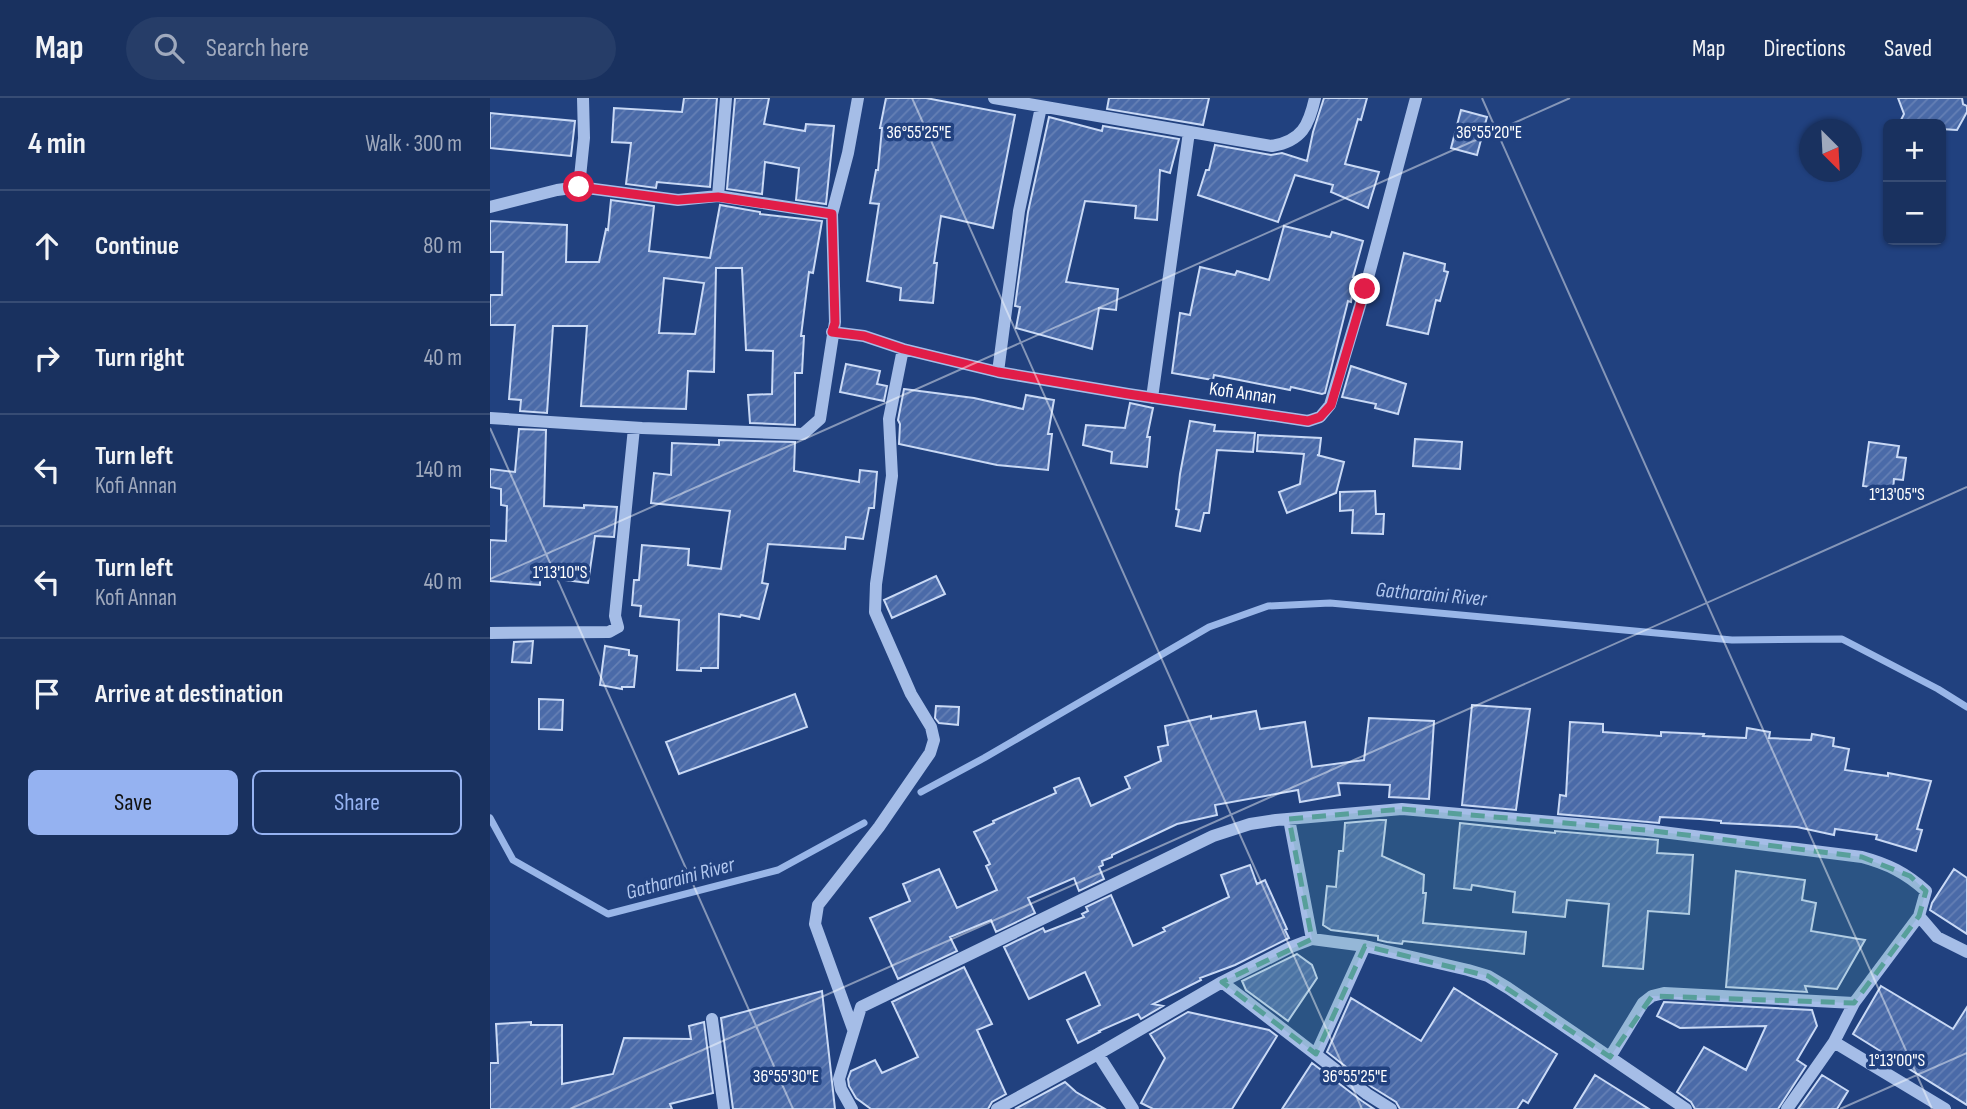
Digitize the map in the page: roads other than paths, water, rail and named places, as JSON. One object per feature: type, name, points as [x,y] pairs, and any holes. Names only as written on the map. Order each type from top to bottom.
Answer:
[{"type":"street","points":[[579,187],[584,138],[583,98]]},
{"type":"street","points":[[718,197],[726,98]]},
{"type":"street","points":[[490,418],[634,428],[803,434],[820,419],[835,323],[832,214],[848,153],[858,98]]},
{"type":"street","points":[[994,98],[1272,146],[1283,145],[1302,132],[1310,120],[1315,98]]},
{"type":"street","name":"Kofi Annan","points":[[832,332],[864,336],[903,349],[998,372],[1308,421],[1320,417],[1331,405],[1416,98]]},
{"type":"street","points":[[998,372],[1019,211],[1041,107]]},
{"type":"street","points":[[1152,398],[1189,132]]},
{"type":"street","points":[[490,207],[579,187],[678,200],[718,197],[832,214]]},
{"type":"street","points":[[853,1029],[815,925],[815,915],[818,905],[887,817],[930,753],[934,740],[931,727],[911,694],[875,612],[876,584],[892,477],[889,419],[903,349]]},
{"type":"street","points":[[490,633],[609,632],[618,627],[615,616],[634,428]]},
{"type":"street","points":[[852,1109],[841,1089],[839,1079],[861,1007],[1213,836],[1250,824],[1402,808],[1646,831],[1863,857],[1891,865],[1910,876],[1926,891],[1919,916],[1854,1003],[1834,1042],[1787,1109]]},
{"type":"street","points":[[1289,819],[1312,939]]},
{"type":"street","points":[[1919,916],[1937,937],[1967,952]]},
{"type":"street","points":[[997,1109],[1098,1055],[1222,982],[1312,939],[1365,946],[1488,976],[1686,1109]]},
{"type":"street","points":[[1316,1054],[1365,946]]},
{"type":"street","points":[[1222,982],[1367,1094],[1391,1109]]},
{"type":"street","points":[[1610,1057],[1643,1003],[1652,996],[1664,993],[1854,1003]]},
{"type":"street","points":[[712,1019],[724,1109]]},
{"type":"street","points":[[1834,1042],[1945,1109]]},
{"type":"street","points":[[1098,1055],[1133,1109]]},
{"type":"waterway","name":"Gatharaini River","points":[[921,792],[1209,627],[1268,606],[1330,603],[1732,640],[1842,639],[1967,707]]},
{"type":"waterway","name":"Gatharaini River","points":[[490,818],[513,860],[608,914],[778,870],[864,823]]}]
